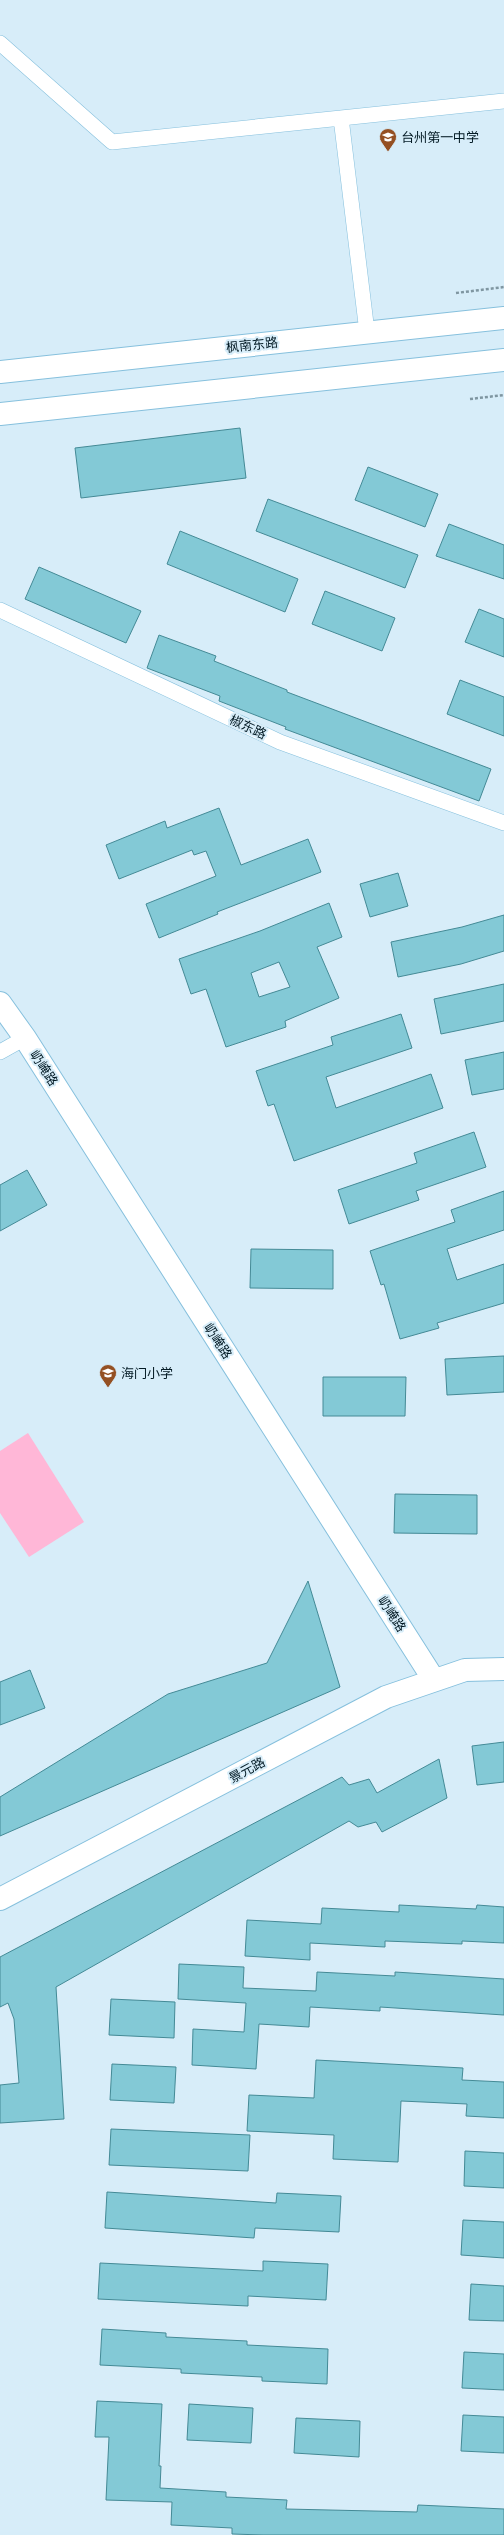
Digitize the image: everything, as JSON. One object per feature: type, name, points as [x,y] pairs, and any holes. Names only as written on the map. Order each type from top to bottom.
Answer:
[{"type":"main road","name":"枫南东路","points":[[0,372],[504,318]]},
{"type":"main road","points":[[0,414],[504,360]]},
{"type":"main road","name":"屷崦路","points":[[0,1003],[25,1038],[434,1680]]},
{"type":"main road","name":"景元路","points":[[0,1899],[386,1697],[465,1670],[504,1669]]},
{"type":"street","points":[[0,42],[112,142],[504,102]]},
{"type":"street","points":[[341,118],[367,332]]},
{"type":"street","name":"椒东路","points":[[0,610],[280,742],[504,823]]},
{"type":"street","points":[[0,1052],[25,1038]]},
{"type":"path","points":[[456,293],[504,287]]},
{"type":"path","points":[[470,399],[504,395]]},
{"type":"shaded area","points":[[28,1433],[84,1522],[29,1557],[0,1513],[0,1451]]},
{"type":"building","points":[[240,428],[246,478],[81,498],[75,448]]},
{"type":"building","points":[[368,467],[438,494],[425,527],[355,500]]},
{"type":"building","points":[[268,499],[418,555],[405,588],[256,531]]},
{"type":"building","points":[[449,524],[504,545],[504,579],[436,556]]},
{"type":"building","points":[[180,531],[298,579],[285,612],[167,564]]},
{"type":"building","points":[[39,567],[141,611],[126,643],[25,599]]},
{"type":"building","points":[[325,591],[395,618],[382,651],[312,624]]},
{"type":"building","points":[[479,609],[504,619],[504,657],[465,642]]},
{"type":"building","points":[[159,635],[216,656],[214,661],[287,690],[287,692],[491,769],[479,801],[285,729],[286,727],[219,701],[220,696],[147,668]]},
{"type":"building","points":[[460,680],[504,697],[504,736],[447,714]]},
{"type":"building","points":[[219,808],[241,865],[308,839],[321,872],[217,912],[218,914],[159,938],[146,904],[216,876],[206,851],[194,855],[192,850],[119,879],[106,845],[165,821],[167,828]]},
{"type":"building","points":[[398,873],[408,906],[370,917],[360,884]]},
{"type":"building","points":[[329,903],[342,937],[317,947],[339,998],[285,1021],[286,1027],[226,1047],[206,989],[191,994],[179,959],[260,931]],"holes":[[[279,962],[290,987],[259,997],[251,973]]]},
{"type":"building","points":[[504,915],[504,951],[461,964],[398,977],[391,942],[462,927]]},
{"type":"building","points":[[504,984],[504,1021],[441,1034],[434,999]]},
{"type":"building","points":[[401,1014],[412,1048],[326,1077],[336,1108],[431,1074],[443,1108],[294,1161],[274,1104],[268,1106],[256,1071],[333,1045],[331,1037]]},
{"type":"building","points":[[504,1052],[504,1089],[472,1095],[465,1060]]},
{"type":"building","points":[[474,1132],[486,1167],[416,1191],[419,1200],[349,1224],[338,1190],[417,1163],[414,1153]]},
{"type":"building","points":[[27,1170],[47,1205],[0,1231],[0,1185]]},
{"type":"building","points":[[504,1191],[504,1230],[447,1249],[457,1280],[504,1264],[504,1303],[437,1323],[439,1328],[400,1339],[384,1284],[381,1285],[370,1251],[455,1222],[451,1210]]},
{"type":"building","points":[[251,1249],[333,1250],[333,1289],[250,1288]]},
{"type":"building","points":[[504,1356],[504,1392],[447,1395],[445,1359]]},
{"type":"building","points":[[323,1377],[406,1377],[405,1416],[323,1416]]},
{"type":"building","points":[[395,1494],[477,1495],[477,1534],[394,1533]]},
{"type":"building","points":[[308,1581],[340,1687],[0,1836],[0,1797],[168,1694],[267,1663]]},
{"type":"building","points":[[30,1670],[45,1708],[0,1725],[0,1682]]},
{"type":"building","points":[[504,1742],[504,1782],[477,1785],[472,1746]]},
{"type":"building","points":[[439,1759],[447,1798],[382,1832],[376,1822],[358,1827],[349,1821],[56,1987],[64,2119],[0,2123],[0,2085],[19,2083],[14,2019],[8,2003],[0,2007],[0,1957],[342,1777],[349,1785],[369,1779],[377,1793]]},
{"type":"building","points":[[399,1905],[476,1909],[477,1905],[504,1907],[504,1943],[462,1941],[462,1944],[385,1941],[385,1947],[310,1943],[310,1960],[245,1956],[247,1920],[321,1924],[322,1908],[399,1912]]},
{"type":"building","points":[[179,1964],[244,1967],[243,1988],[316,1991],[317,1972],[395,1976],[395,1972],[504,1979],[504,2015],[380,2007],[380,2011],[310,2007],[309,2027],[259,2024],[256,2069],[192,2065],[193,2029],[244,2032],[246,2003],[178,1999]]},
{"type":"building","points":[[111,1999],[175,2002],[174,2038],[109,2035]]},
{"type":"building","points":[[316,2060],[463,2068],[462,2080],[504,2082],[504,2118],[466,2116],[467,2104],[401,2101],[398,2162],[333,2159],[334,2135],[247,2131],[249,2095],[314,2098]]},
{"type":"building","points":[[112,2064],[176,2067],[174,2103],[110,2100]]},
{"type":"building","points":[[111,2129],[250,2135],[248,2171],[109,2165]]},
{"type":"building","points":[[465,2151],[504,2153],[504,2188],[464,2186]]},
{"type":"building","points":[[107,2192],[276,2203],[277,2193],[341,2196],[339,2232],[255,2228],[254,2238],[105,2228]]},
{"type":"building","points":[[463,2220],[504,2222],[504,2258],[461,2255]]},
{"type":"building","points":[[263,2261],[328,2264],[326,2300],[248,2296],[248,2306],[98,2299],[100,2263],[263,2271]]},
{"type":"building","points":[[471,2284],[504,2286],[504,2321],[469,2320]]},
{"type":"building","points":[[102,2329],[166,2333],[166,2337],[247,2341],[247,2345],[328,2349],[327,2384],[262,2381],[262,2377],[181,2373],[181,2369],[100,2365]]},
{"type":"building","points":[[464,2352],[504,2354],[504,2390],[462,2388]]},
{"type":"building","points":[[97,2401],[162,2404],[159,2466],[161,2466],[160,2488],[226,2492],[226,2497],[287,2500],[286,2509],[417,2512],[418,2505],[504,2509],[504,2535],[263,2535],[232,2534],[232,2528],[171,2525],[172,2502],[106,2500],[109,2437],[95,2437]]},
{"type":"building","points":[[189,2404],[253,2408],[251,2443],[187,2440]]},
{"type":"building","points":[[463,2415],[504,2417],[504,2453],[461,2451]]},
{"type":"building","points":[[296,2418],[360,2421],[359,2457],[294,2453]]},
{"type":"place","name":"台州第一中学","points":[[388,152]]},
{"type":"place","name":"海门小学","points":[[108,1388]]}]
